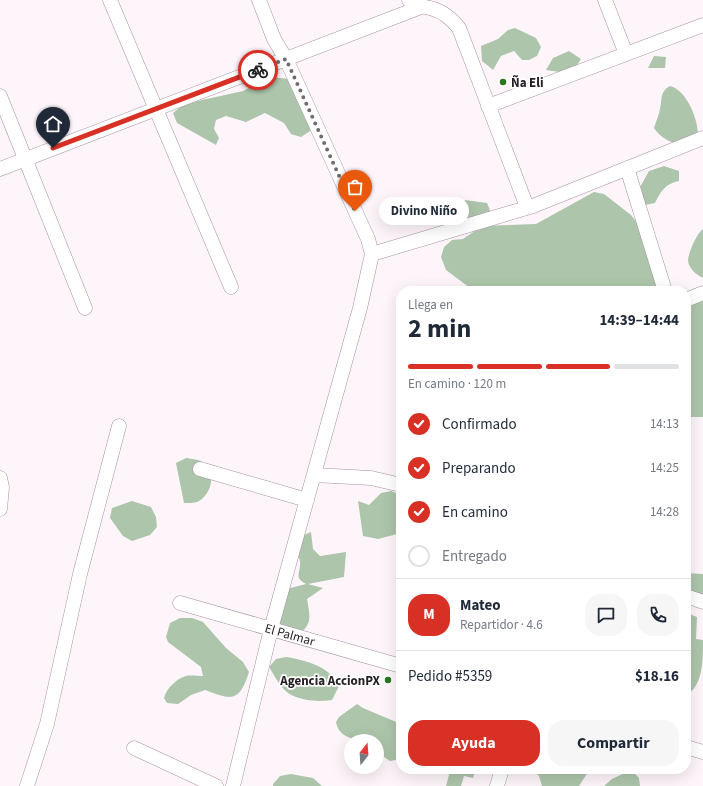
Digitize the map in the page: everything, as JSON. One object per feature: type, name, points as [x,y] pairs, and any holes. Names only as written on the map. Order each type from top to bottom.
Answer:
[{"type":"street","points":[[110,0],[231,287]]},
{"type":"street","points":[[233,786],[271,629],[360,308],[372,255],[368,239],[286,59],[274,39],[259,0]]},
{"type":"street","points":[[604,0],[626,54]]},
{"type":"street","points":[[0,169],[286,59],[415,3],[447,15],[459,28],[527,207]]},
{"type":"street","points":[[488,106],[703,25]]},
{"type":"street","points":[[0,96],[85,308]]},
{"type":"street","points":[[372,255],[527,207],[703,138]]},
{"type":"street","points":[[627,168],[663,286]]},
{"type":"street","points":[[691,298],[703,293]]},
{"type":"street","points":[[27,786],[48,724],[80,574],[119,426]]},
{"type":"street","points":[[200,469],[307,500]]},
{"type":"street","points":[[314,475],[371,478],[396,484]]},
{"type":"street","points":[[0,478],[2,487],[0,510]]},
{"type":"street","points":[[691,598],[703,602]]},
{"type":"street","name":"El Palmar","points":[[180,603],[396,665]]},
{"type":"street","points":[[134,748],[216,786]]},
{"type":"street","points":[[691,748],[703,752]]},
{"type":"street","points":[[497,786],[501,774]]},
{"type":"green space","points":[[515,28],[536,38],[541,47],[537,56],[529,60],[522,60],[514,51],[501,56],[493,70],[482,61],[481,46],[498,39],[508,30]]},
{"type":"green space","points":[[569,51],[581,59],[575,68],[560,72],[546,70],[553,58]]},
{"type":"green space","points":[[654,56],[666,57],[665,68],[648,68]]},
{"type":"green space","points":[[270,77],[290,79],[317,122],[310,131],[301,137],[291,134],[284,123],[265,113],[246,122],[226,116],[216,120],[214,129],[219,138],[216,145],[177,123],[173,113],[182,106],[193,102],[243,91]]},
{"type":"green space","points":[[670,86],[682,93],[687,100],[694,115],[698,130],[698,137],[684,148],[663,137],[654,128],[660,111],[661,99],[664,90]]},
{"type":"green space","points":[[664,166],[679,171],[679,181],[667,186],[659,195],[655,203],[645,205],[639,189],[649,171]]},
{"type":"green space","points":[[594,192],[604,194],[631,215],[645,233],[656,286],[467,286],[446,270],[441,257],[444,247],[452,240],[463,239],[482,226],[536,224]]},
{"type":"green space","points":[[465,200],[487,203],[492,215],[465,220],[457,210]]},
{"type":"green space","points":[[703,229],[703,278],[692,269],[688,261],[693,244]]},
{"type":"green space","points":[[703,301],[703,417],[691,417],[691,304],[694,302]]},
{"type":"green space","points":[[186,458],[195,459],[204,463],[208,467],[211,477],[211,483],[207,493],[199,501],[192,503],[184,503],[176,463]]},
{"type":"green space","points":[[391,491],[396,493],[396,534],[378,539],[363,536],[358,501],[369,505],[381,493]]},
{"type":"green space","points":[[132,501],[151,507],[156,517],[157,527],[150,535],[132,541],[123,536],[110,518],[112,508]]},
{"type":"green space","points":[[311,532],[313,549],[320,556],[346,552],[344,577],[308,584],[323,588],[307,599],[309,622],[304,630],[294,640],[285,639],[279,622],[275,592],[306,584],[299,577],[300,560],[292,547],[297,538]]},
{"type":"green space","points":[[691,573],[703,574],[703,600],[691,595]]},
{"type":"green space","points":[[691,615],[697,617],[696,639],[703,640],[701,672],[696,686],[691,692]]},
{"type":"green space","points":[[180,618],[192,618],[203,622],[226,648],[243,662],[249,672],[242,689],[238,694],[228,697],[205,690],[191,695],[178,704],[167,703],[164,698],[165,695],[176,681],[186,676],[203,676],[201,667],[168,642],[166,637],[170,623]]},
{"type":"green space","points":[[286,657],[309,662],[324,669],[330,674],[339,686],[332,700],[316,701],[298,698],[282,688],[269,667],[276,659]]},
{"type":"green space","points":[[357,704],[396,722],[396,760],[390,761],[384,757],[384,734],[344,734],[338,728],[336,722],[339,717]]},
{"type":"green space","points":[[291,774],[313,778],[322,786],[273,786],[280,776]]},
{"type":"green space","points":[[449,774],[474,774],[473,778],[464,776],[461,786],[446,786]]},
{"type":"green space","points":[[537,774],[587,774],[579,786],[542,786]]},
{"type":"green space","points":[[623,774],[635,774],[639,778],[640,786],[604,786],[612,779]]},
{"type":"way so far","points":[[258,70],[286,59],[355,211]]},
{"type":"place","name":"Ña Eli","points":[[503,82]]},
{"type":"place","name":"Divino Niño","points":[[355,211]]},
{"type":"place","name":"Agencia AccionPX","points":[[388,680]]},
{"type":"route","points":[[53,148],[258,70]]}]
